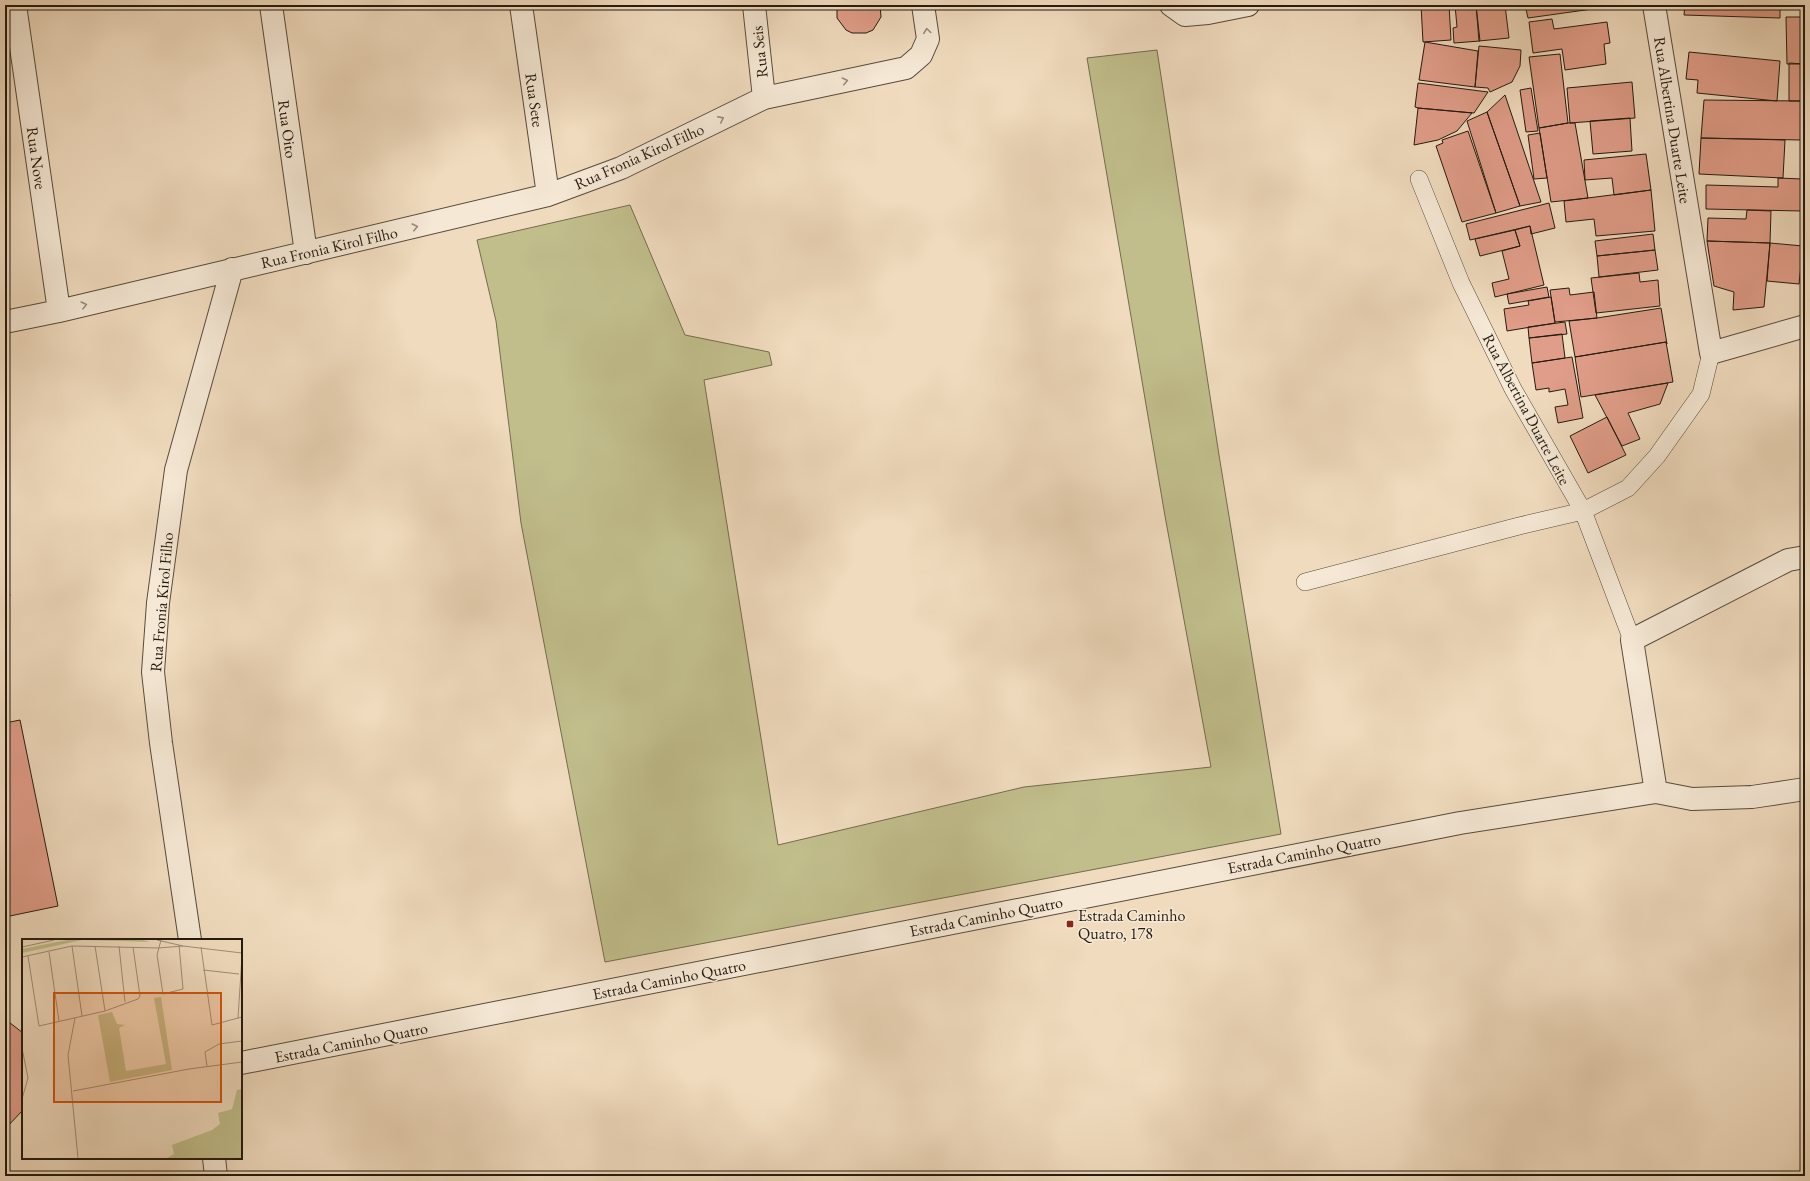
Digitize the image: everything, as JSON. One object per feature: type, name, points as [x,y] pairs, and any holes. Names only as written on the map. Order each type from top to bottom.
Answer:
[{"type":"street","name":"Rua Nove","points":[[15,5],[59,311]]},
{"type":"street","name":"Rua Oito","points":[[271,5],[306,253]]},
{"type":"street","name":"Rua Sete","points":[[521,5],[548,195]]},
{"type":"street","name":"Rua Seis","points":[[754,5],[764,98]]},
{"type":"street","name":"Rua Fronia Kirol Filho","points":[[5,322],[59,311],[548,195],[621,168],[764,98],[906,68],[921,55],[928,39],[924,5]]},
{"type":"street","points":[[1171,6],[1185,15],[1208,13],[1248,5]]},
{"type":"street","name":"Rua Albertina Duarte Leite","points":[[1654,5],[1711,353]]},
{"type":"street","name":"Rua Fronia Kirol Filho","points":[[190,939],[160,742],[153,672],[158,603],[176,470],[232,269]]},
{"type":"street","points":[[1711,353],[1805,326]]},
{"type":"street","points":[[1656,792],[1632,640],[1788,560],[1805,557]]},
{"type":"street","name":"Estrada Caminho Quatro","points":[[242,1063],[1460,823],[1656,792],[1692,799],[1752,797],[1805,788]]},
{"type":"street","points":[[214,1159],[216,1176]]},
{"type":"lane","name":"Rua Albertina Duarte Leite","points":[[1418,179],[1461,283],[1510,382],[1583,511],[1632,640]]},
{"type":"lane","points":[[1305,582],[1519,526],[1583,511],[1628,488],[1657,456],[1701,394],[1711,353]]},
{"type":"shaded area","points":[[1157,50],[1219,455],[1281,834],[605,962],[521,523],[496,321],[477,240],[630,205],[685,335],[769,352],[772,365],[704,380],[778,845],[1024,787],[1211,767],[1165,516],[1087,58]]},
{"type":"building","points":[[837,5],[880,5],[881,17],[873,30],[866,33],[852,33],[846,30],[837,18]]},
{"type":"building","points":[[1421,5],[1449,5],[1451,40],[1423,42]]},
{"type":"building","points":[[1455,5],[1476,5],[1480,41],[1454,43],[1453,28],[1457,27]]},
{"type":"building","points":[[1476,5],[1505,5],[1509,38],[1479,41]]},
{"type":"building","points":[[1525,5],[1621,5],[1528,18]]},
{"type":"building","points":[[1685,5],[1780,5],[1780,18],[1684,15]]},
{"type":"building","points":[[1786,17],[1805,17],[1805,64],[1787,64]]},
{"type":"building","points":[[1552,19],[1554,29],[1607,22],[1610,43],[1604,44],[1606,64],[1565,70],[1562,49],[1533,53],[1529,22]]},
{"type":"building","points":[[1425,42],[1478,51],[1475,87],[1419,80]]},
{"type":"building","points":[[1479,46],[1521,50],[1520,66],[1512,82],[1490,92],[1488,88],[1475,87]]},
{"type":"building","points":[[1689,52],[1780,61],[1777,101],[1697,93],[1698,80],[1686,79]]},
{"type":"building","points":[[1560,54],[1568,123],[1539,128],[1529,57]]},
{"type":"building","points":[[1789,63],[1805,64],[1805,101],[1789,101]]},
{"type":"building","points":[[1632,82],[1635,118],[1570,123],[1567,88]]},
{"type":"building","points":[[1418,83],[1488,92],[1474,113],[1418,108],[1415,107]]},
{"type":"building","points":[[1531,88],[1538,131],[1526,132],[1520,90]]},
{"type":"building","points":[[1505,95],[1541,202],[1520,206],[1487,112]]},
{"type":"building","points":[[1704,100],[1802,101],[1801,140],[1701,138]]},
{"type":"building","points":[[1418,108],[1472,113],[1457,131],[1438,140],[1414,145]]},
{"type":"building","points":[[1487,112],[1520,206],[1496,213],[1467,121]]},
{"type":"building","points":[[1630,118],[1632,151],[1593,154],[1590,121]]},
{"type":"building","points":[[1575,123],[1588,198],[1551,202],[1539,128]]},
{"type":"building","points":[[1468,131],[1496,213],[1462,222],[1436,146],[1443,143],[1442,140]]},
{"type":"building","points":[[1540,133],[1547,178],[1534,179],[1528,135]]},
{"type":"building","points":[[1701,138],[1785,140],[1783,178],[1699,174]]},
{"type":"building","points":[[1646,154],[1651,190],[1614,195],[1612,178],[1585,180],[1584,160]]},
{"type":"building","points":[[1778,178],[1802,179],[1802,211],[1706,209],[1706,185],[1778,187]]},
{"type":"building","points":[[1651,190],[1655,231],[1596,236],[1594,219],[1566,222],[1564,201]]},
{"type":"building","points":[[1549,203],[1555,228],[1531,234],[1530,226],[1470,240],[1466,224]]},
{"type":"building","points":[[1747,210],[1771,211],[1770,243],[1707,241],[1708,218],[1746,219]]},
{"type":"building","points":[[1530,226],[1544,285],[1495,297],[1492,283],[1509,279],[1502,251],[1520,246],[1515,230]]},
{"type":"building","points":[[1515,230],[1520,246],[1480,256],[1475,239]]},
{"type":"building","points":[[1653,234],[1655,250],[1597,256],[1595,241]]},
{"type":"building","points":[[1707,241],[1770,243],[1764,307],[1733,310],[1734,292],[1714,286]]},
{"type":"building","points":[[1770,243],[1803,246],[1799,284],[1767,281]]},
{"type":"building","points":[[1655,250],[1658,270],[1599,277],[1597,256]]},
{"type":"building","points":[[1639,273],[1640,282],[1658,280],[1660,306],[1596,313],[1591,278]]},
{"type":"building","points":[[1547,287],[1549,297],[1509,304],[1507,294]]},
{"type":"building","points":[[1569,288],[1570,295],[1594,292],[1597,318],[1555,322],[1550,290]]},
{"type":"building","points":[[1551,297],[1555,323],[1507,331],[1504,309],[1529,305],[1528,301]]},
{"type":"building","points":[[1661,308],[1667,344],[1666,342],[1575,357],[1569,321]]},
{"type":"building","points":[[1565,322],[1567,334],[1529,338],[1528,327]]},
{"type":"building","points":[[1562,334],[1565,358],[1532,363],[1529,338]]},
{"type":"building","points":[[1666,342],[1673,382],[1581,397],[1575,357]]},
{"type":"building","points":[[1572,357],[1583,418],[1558,423],[1555,407],[1568,405],[1565,389],[1549,392],[1549,388],[1536,390],[1532,363]]},
{"type":"building","points":[[1668,383],[1660,404],[1628,413],[1640,439],[1622,446],[1595,395]]},
{"type":"building","points":[[1607,417],[1626,455],[1588,473],[1570,436]]},
{"type":"building","points":[[5,573],[10,596],[5,597]]},
{"type":"building","points":[[20,720],[58,906],[5,917],[5,723]]},
{"type":"building","points":[[5,1019],[22,1032],[22,1111],[5,1129]]},
{"type":"place","name":"Estrada Caminho Quatro, 178","points":[[1070,924]]}]
